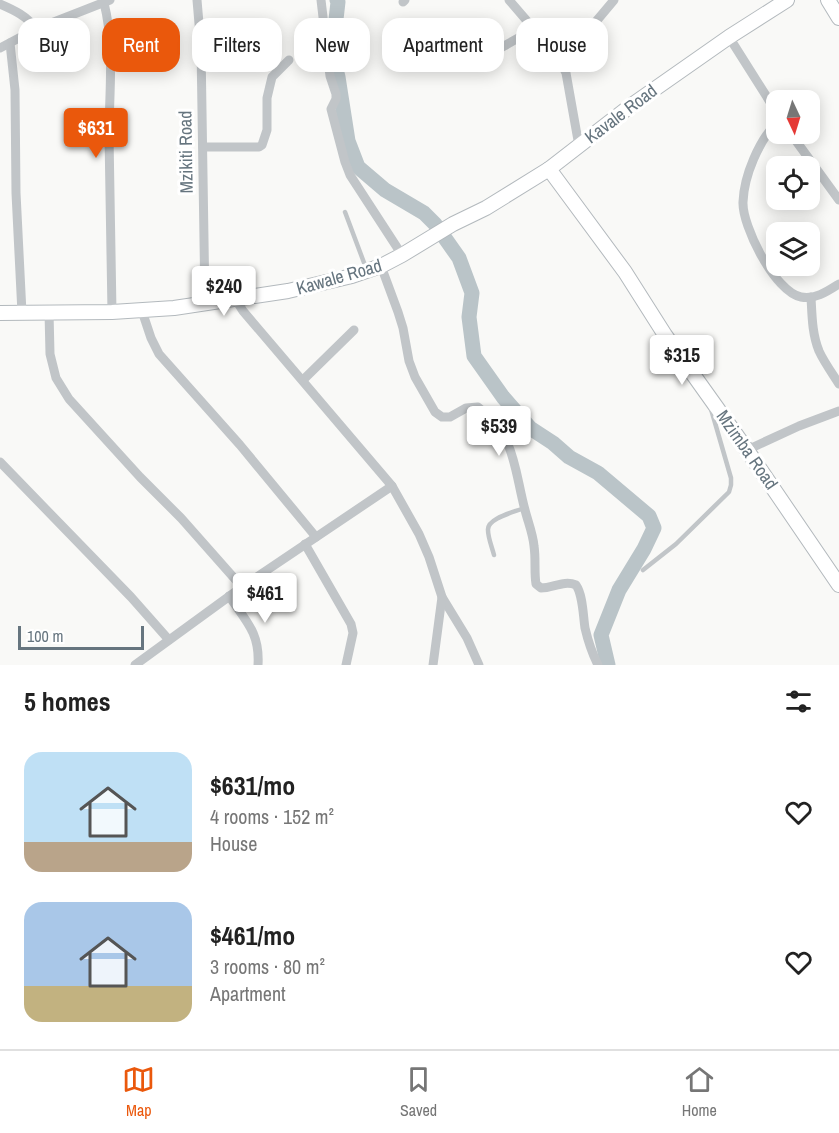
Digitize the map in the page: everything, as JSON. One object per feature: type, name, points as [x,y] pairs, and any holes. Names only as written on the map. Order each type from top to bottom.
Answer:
[{"type":"street","name":"Mzikiti Road","points":[[197,0],[201,46],[205,304]]},
{"type":"street","points":[[321,0],[330,76],[336,94],[332,109],[345,162],[350,175],[402,255]]},
{"type":"street","points":[[509,0],[524,18]]},
{"type":"street","points":[[599,18],[614,0]]},
{"type":"street","name":"Kavale Road","points":[[453,224],[494,203],[549,169],[629,107],[729,37],[787,0]]},
{"type":"street","points":[[828,0],[839,18]]},
{"type":"street","points":[[64,18],[107,1],[110,48],[112,312]]},
{"type":"street","points":[[0,4],[26,18]]},
{"type":"street","points":[[729,37],[766,96]]},
{"type":"street","points":[[0,48],[18,39]]},
{"type":"street","points":[[10,43],[15,90],[16,193],[22,313]]},
{"type":"street","points":[[203,147],[259,147],[262,145],[267,130],[267,98],[272,77],[289,60]]},
{"type":"street","points":[[566,72],[579,146]]},
{"type":"street","points":[[766,136],[752,165],[743,204],[749,228],[763,259],[774,276],[789,292],[800,297],[825,293],[839,284]]},
{"type":"street","points":[[798,144],[839,200]]},
{"type":"street","name":"Mzimba Road","points":[[549,169],[625,272],[665,335],[707,392],[839,585]]},
{"type":"street","name":"Kawale Road","points":[[0,313],[142,311],[236,300],[325,284],[381,266],[453,224]]},
{"type":"street","points":[[381,266],[401,320],[409,361],[415,377],[435,412],[442,417],[450,417],[466,408],[478,407],[497,425],[513,455],[534,543],[536,584],[541,588],[570,582],[576,585],[580,594],[591,651],[598,665]]},
{"type":"street","points":[[811,297],[813,333],[816,344],[839,384]]},
{"type":"street","points":[[236,300],[392,486],[419,534],[442,597],[467,638],[479,665]]},
{"type":"street","points":[[142,311],[159,354],[240,445],[316,537]]},
{"type":"street","points":[[49,312],[51,360],[56,378],[64,393],[242,587]]},
{"type":"street","points":[[303,380],[354,330]]},
{"type":"street","points":[[747,450],[799,426],[839,411]]},
{"type":"street","points":[[0,462],[131,597],[169,640]]},
{"type":"street","points":[[139,664],[229,596],[392,486]]},
{"type":"street","points":[[305,544],[351,624],[352,633],[346,665]]},
{"type":"street","points":[[229,596],[252,629],[257,642],[258,665]]},
{"type":"street","points":[[434,665],[442,597]]},
{"type":"lane","points":[[345,212],[367,271]]},
{"type":"lane","points":[[644,570],[676,544],[729,492],[730,478],[707,392]]},
{"type":"lane","points":[[494,555],[487,528],[490,523],[524,508]]},
{"type":"waterway","points":[[337,0],[332,54],[348,141],[358,167],[385,190],[424,213],[435,224],[459,258],[472,293],[469,317],[474,356],[503,397],[530,428],[569,457],[598,473],[649,516],[654,528],[619,590],[601,635],[608,665]]}]
